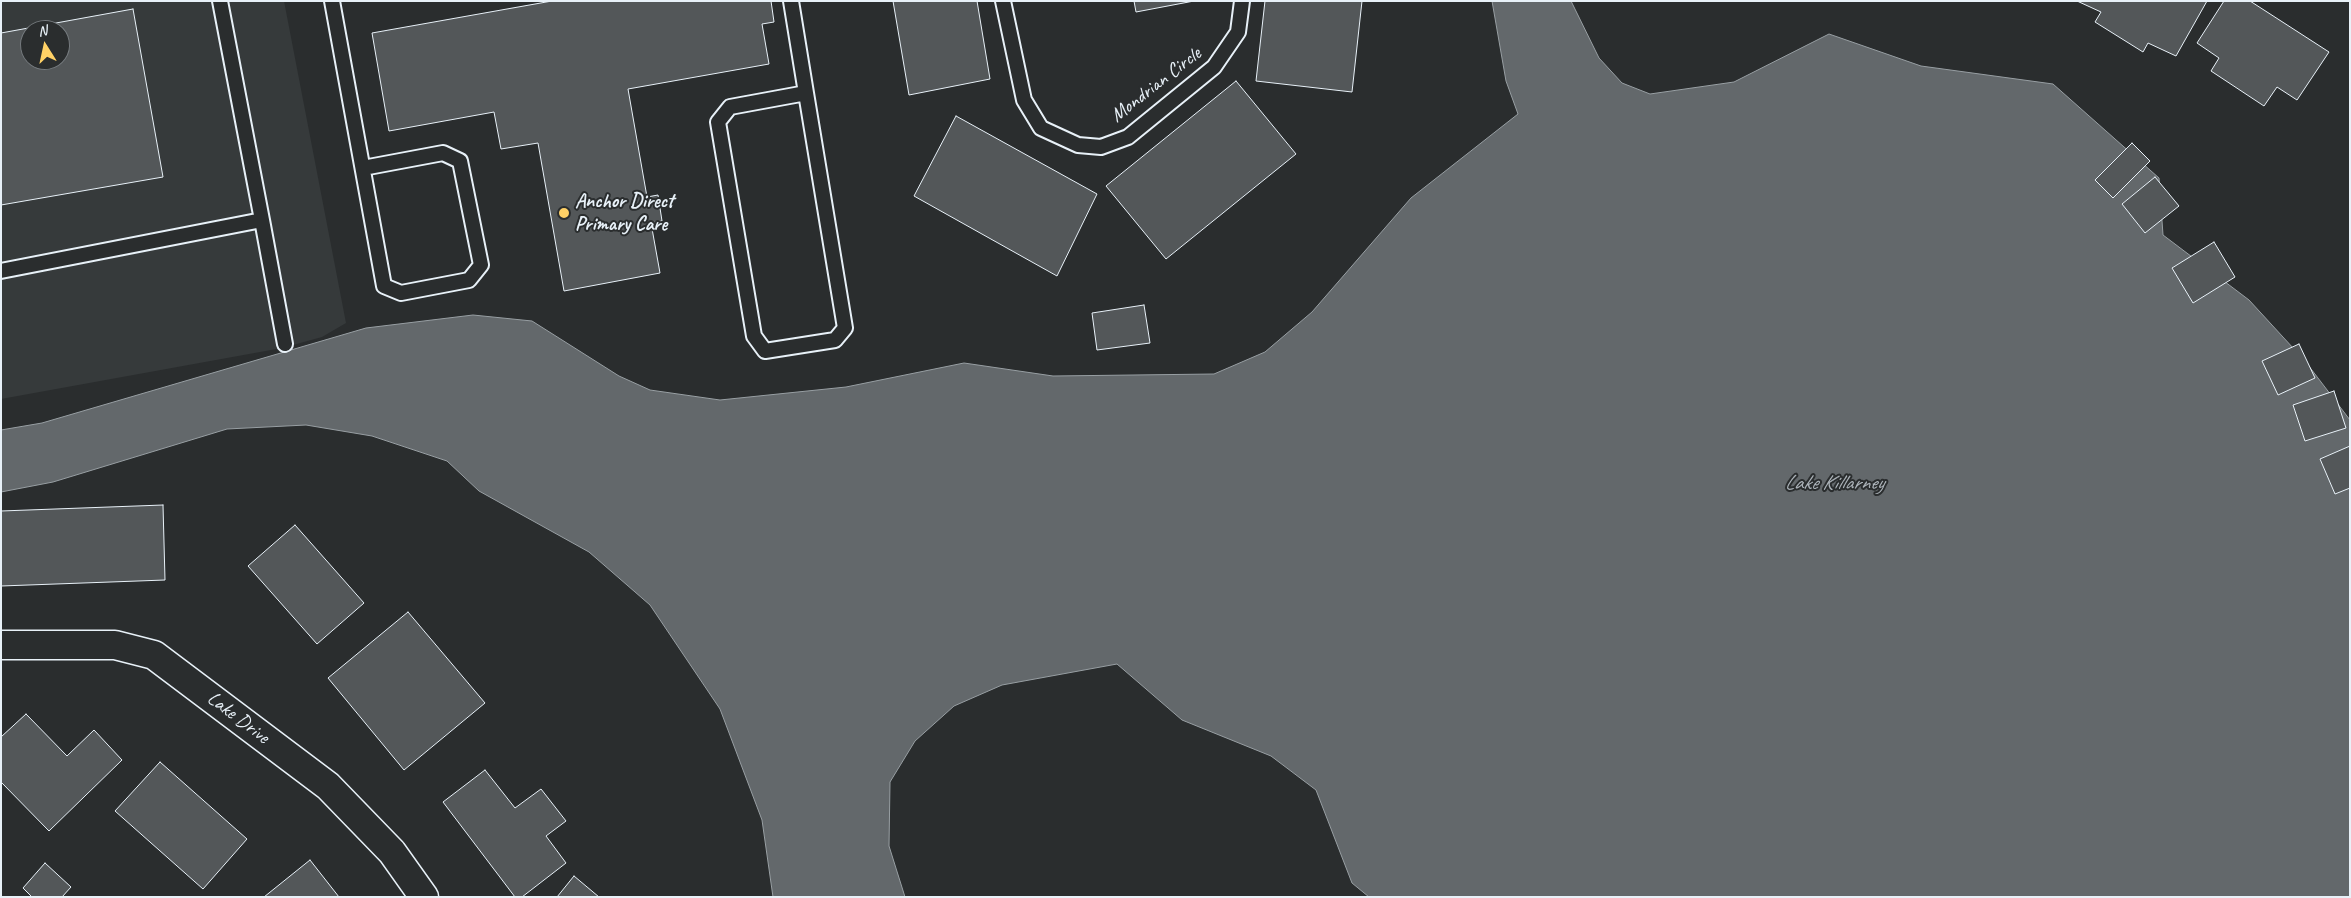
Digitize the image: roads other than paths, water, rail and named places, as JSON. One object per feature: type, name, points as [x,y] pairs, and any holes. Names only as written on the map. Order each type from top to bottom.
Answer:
[{"type":"street","name":"Lake Drive","points":[[1,645],[115,645],[154,655],[328,786],[392,852],[424,897]]},
{"type":"lane","points":[[220,1],[285,344]]},
{"type":"lane","points":[[332,1],[384,286],[401,294],[469,280],[482,265],[460,162],[443,153],[363,168]]},
{"type":"lane","points":[[791,1],[845,328],[836,340],[765,351],[754,336],[718,122],[730,107],[806,93]]},
{"type":"lane","name":"Mondrian Circle","points":[[1002,1],[1024,100],[1041,128],[1078,145],[1101,147],[1128,137],[1214,67],[1238,32],[1242,1]]},
{"type":"lane","points":[[1,271],[262,220]]},
{"type":"water","name":"Lake Killarney","points":[[1492,1],[1571,1],[1599,58],[1622,83],[1650,94],[1734,82],[1829,34],[1921,66],[2053,84],[2159,178],[2163,235],[2249,300],[2305,361],[2350,420],[2350,897],[1369,897],[1352,883],[1316,790],[1271,756],[1182,720],[1117,664],[1002,685],[954,706],[915,741],[890,782],[889,846],[905,897],[773,897],[762,820],[720,709],[650,605],[589,552],[479,491],[447,461],[372,436],[306,425],[227,429],[53,482],[1,492],[1,430],[42,423],[366,328],[473,315],[532,321],[619,376],[650,390],[720,400],[846,387],[964,363],[1053,376],[1214,374],[1265,352],[1312,312],[1411,198],[1518,114],[1506,81]]},
{"type":"place","name":"Anchor Direct Primary Care","points":[[564,213]]}]
